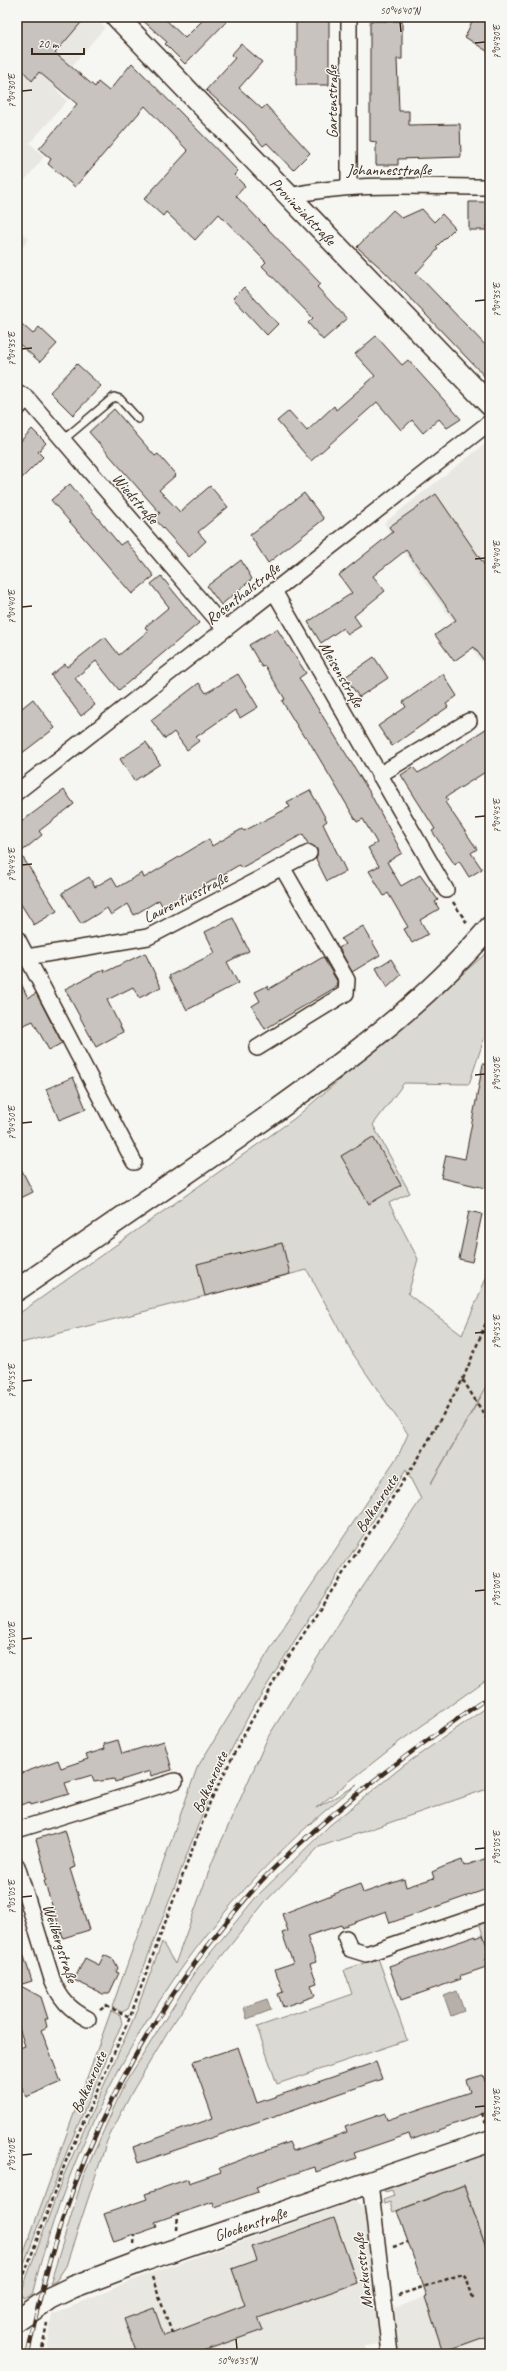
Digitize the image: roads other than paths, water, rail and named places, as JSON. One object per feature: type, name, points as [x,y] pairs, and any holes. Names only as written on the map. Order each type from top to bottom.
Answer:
[{"type":"street","name":"Provinzialstraße","points":[[117,17],[490,405]]},
{"type":"street","name":"Gartenstraße","points":[[348,17],[349,186]]},
{"type":"street","name":"Johannesstraße","points":[[289,196],[323,188],[349,186],[490,187]]},
{"type":"street","name":"Wiedstraße","points":[[20,400],[62,440],[225,629]]},
{"type":"street","name":"Rosenthalstraße","points":[[17,792],[490,422]]},
{"type":"street","name":"Meisenstraße","points":[[274,591],[446,890]]},
{"type":"street","points":[[379,775],[469,720]]},
{"type":"street","name":"Laurentiusstraße","points":[[28,957],[148,937],[309,854]]},
{"type":"street","points":[[257,1048],[346,993],[347,980],[282,867]]},
{"type":"street","points":[[17,1290],[280,1108],[363,1047],[446,974],[484,934]]},
{"type":"street","points":[[17,938],[134,1162]]},
{"type":"street","points":[[17,1830],[175,1781]]},
{"type":"street","name":"Weilbergstraße","points":[[17,1866],[52,1979],[59,1995],[73,2010],[88,2019]]},
{"type":"street","points":[[346,1938],[350,1949],[366,1954],[490,1912]]},
{"type":"street","name":"Glockenstraße","points":[[17,2321],[63,2291],[145,2260],[490,2141]]},
{"type":"street","name":"Markusstraße","points":[[370,2183],[390,2354]]},
{"type":"lane","points":[[62,440],[114,397],[120,400],[138,419]]},
{"type":"railway","points":[[28,2354],[39,2300],[54,2247],[71,2195],[91,2145],[139,2048],[168,2002],[200,1956],[250,1893],[295,1848],[348,1802],[403,1758],[490,1696]]}]
